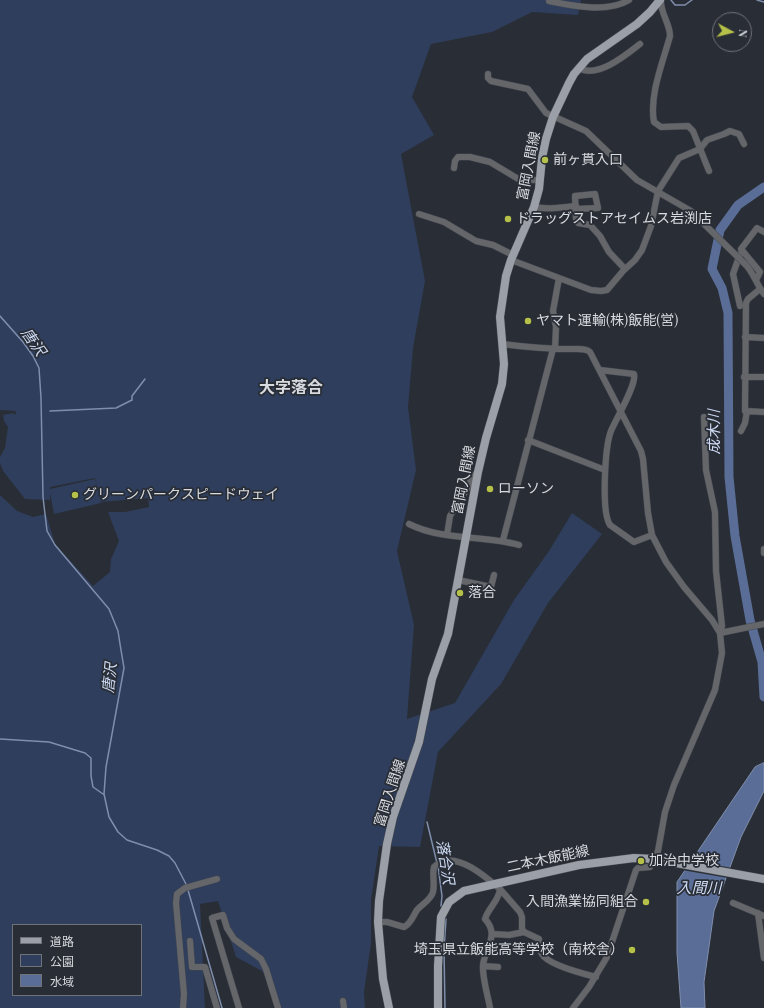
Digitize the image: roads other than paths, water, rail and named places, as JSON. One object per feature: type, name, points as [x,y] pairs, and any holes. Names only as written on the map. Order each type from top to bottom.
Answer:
[{"type":"main road","name":"富岡入間線","points":[[389,1008],[383,979],[378,922],[379,901],[387,844],[392,824],[419,742],[432,679],[448,634],[478,472],[486,438],[502,384],[504,364],[500,316],[506,276],[512,258],[534,207],[540,180],[544,149],[553,117],[569,83],[579,68],[593,54],[637,24],[660,0]]},
{"type":"main road","name":"二本木飯能線","points":[[438,1008],[437,983],[439,936],[442,912],[449,902],[462,892],[497,887],[594,862],[634,858],[657,859],[764,879]]},
{"type":"street","points":[[549,1],[573,6],[603,7],[624,3],[629,0]]},
{"type":"street","points":[[660,0],[660,8],[670,29],[670,36],[657,80],[653,114],[654,122],[661,127],[688,126],[693,131],[709,171]]},
{"type":"street","points":[[579,68],[584,71],[594,70],[614,64],[640,44]]},
{"type":"street","points":[[488,74],[488,78],[491,81],[528,89],[546,113],[586,132],[637,180],[690,211],[752,272],[762,292],[748,299],[746,302],[744,411],[764,412]]},
{"type":"street","points":[[420,214],[444,222],[476,241],[493,246],[512,258],[559,278],[591,290],[607,290],[635,260],[642,250],[650,226],[658,191],[679,158],[700,149],[707,140],[730,132],[739,134],[744,144]]},
{"type":"street","points":[[454,168],[455,161],[458,157],[470,157],[490,162],[520,180],[540,180]]},
{"type":"street","points":[[534,207],[576,207],[576,219],[578,223],[590,225],[600,236],[609,252],[625,269]]},
{"type":"street","points":[[740,306],[733,274],[741,249],[757,228],[764,232]]},
{"type":"street","points":[[741,249],[760,272],[756,280]]},
{"type":"street","points":[[503,540],[528,440],[554,349],[556,327],[553,311],[559,278]]},
{"type":"street","points":[[745,337],[764,338]]},
{"type":"street","points":[[502,344],[554,349],[588,350],[621,410],[644,459],[648,512],[652,535],[666,562],[684,587],[712,620],[720,633]]},
{"type":"street","points":[[600,370],[634,374],[635,376],[630,391],[611,432],[605,470],[608,522],[634,542],[652,535]]},
{"type":"street","points":[[744,377],[764,377]]},
{"type":"street","points":[[741,431],[745,423],[747,411]]},
{"type":"street","points":[[573,1008],[596,977],[607,957],[636,870],[650,867],[657,859],[670,797],[715,690],[722,653],[720,633],[722,626],[716,571],[714,512],[706,470],[704,418]]},
{"type":"street","points":[[528,440],[605,470]]},
{"type":"street","points":[[448,535],[450,516],[467,489],[471,478],[478,472]]},
{"type":"street","points":[[409,524],[419,529],[448,535],[466,538],[503,540],[519,545]]},
{"type":"street","points":[[458,580],[491,587],[494,575]]},
{"type":"street","points":[[720,633],[763,624]]},
{"type":"street","points":[[378,922],[387,922],[404,927],[408,925],[418,910],[431,897],[433,891],[435,866],[444,861],[454,861],[470,866],[497,887],[520,912],[524,932]]},
{"type":"street","points":[[650,867],[653,873]]},
{"type":"street","points":[[183,1008],[184,994],[176,903],[177,894],[185,888],[217,879]]},
{"type":"street","points":[[490,1008],[483,966],[493,934],[490,924],[485,919],[487,913],[499,895],[497,887]]},
{"type":"street","points":[[733,903],[764,916]]},
{"type":"street","points":[[758,913],[764,958]]},
{"type":"street","points":[[239,1008],[212,918],[223,915],[227,928],[234,939],[261,959],[266,969],[278,1008]]},
{"type":"street","points":[[493,934],[509,935],[524,932],[539,939],[542,956],[560,966],[596,977]]},
{"type":"street","points":[[190,941],[192,968],[205,967],[217,1008]]},
{"type":"street","points":[[483,966],[498,967]]},
{"type":"water","name":"入間川","points":[[764,763],[764,791],[741,837],[714,911],[704,982],[705,1008],[681,1008],[677,953],[677,882],[755,767]]},
{"type":"waterway","points":[[671,0],[675,5],[685,5],[692,0]]},
{"type":"waterway","points":[[757,0],[764,2]]},
{"type":"waterway","name":"成木川","points":[[764,187],[738,205],[720,230],[712,269],[722,288],[728,313],[729,477],[735,536],[750,620],[762,662],[764,697]]},
{"type":"waterway","name":"唐沢","points":[[0,316],[23,342],[39,368],[43,497],[47,531],[55,545],[109,609],[118,631],[124,668],[106,767],[104,794],[109,817],[118,832],[127,840],[157,850],[169,856],[175,863],[187,886]]},
{"type":"waterway","points":[[50,411],[116,408],[132,400],[132,396],[145,379]]},
{"type":"waterway","points":[[0,739],[49,742],[85,753],[91,758],[91,776],[93,787],[103,794]]},
{"type":"waterway","name":"落合沢","points":[[427,822],[437,863]]},
{"type":"waterway","name":"落合沢","points":[[438,866],[442,896],[441,906]]},
{"type":"waterway","name":"唐沢","points":[[188,890],[222,1008]]},
{"type":"waterway","name":"落合沢","points":[[445,1008],[444,950],[446,919]]},
{"type":"place","name":"前ヶ貫入口","points":[[545,160]]},
{"type":"place","name":"ドラッグストアセイムス岩渕店","points":[[508,219]]},
{"type":"place","name":"ヤマト運輸(株)飯能(営)","points":[[528,321]]},
{"type":"place","name":"ローソン","points":[[490,489]]},
{"type":"place","name":"グリーンパークスピードウェイ","points":[[75,495]]},
{"type":"place","name":"落合","points":[[460,593]]},
{"type":"place","name":"加治中学校","points":[[641,861]]},
{"type":"place","name":"入間漁業協同組合","points":[[646,902]]},
{"type":"place","name":"埼玉県立飯能高等学校（南校舎）","points":[[632,950]]},
{"type":"district","name":"大字落合","points":[[291,388]]}]
